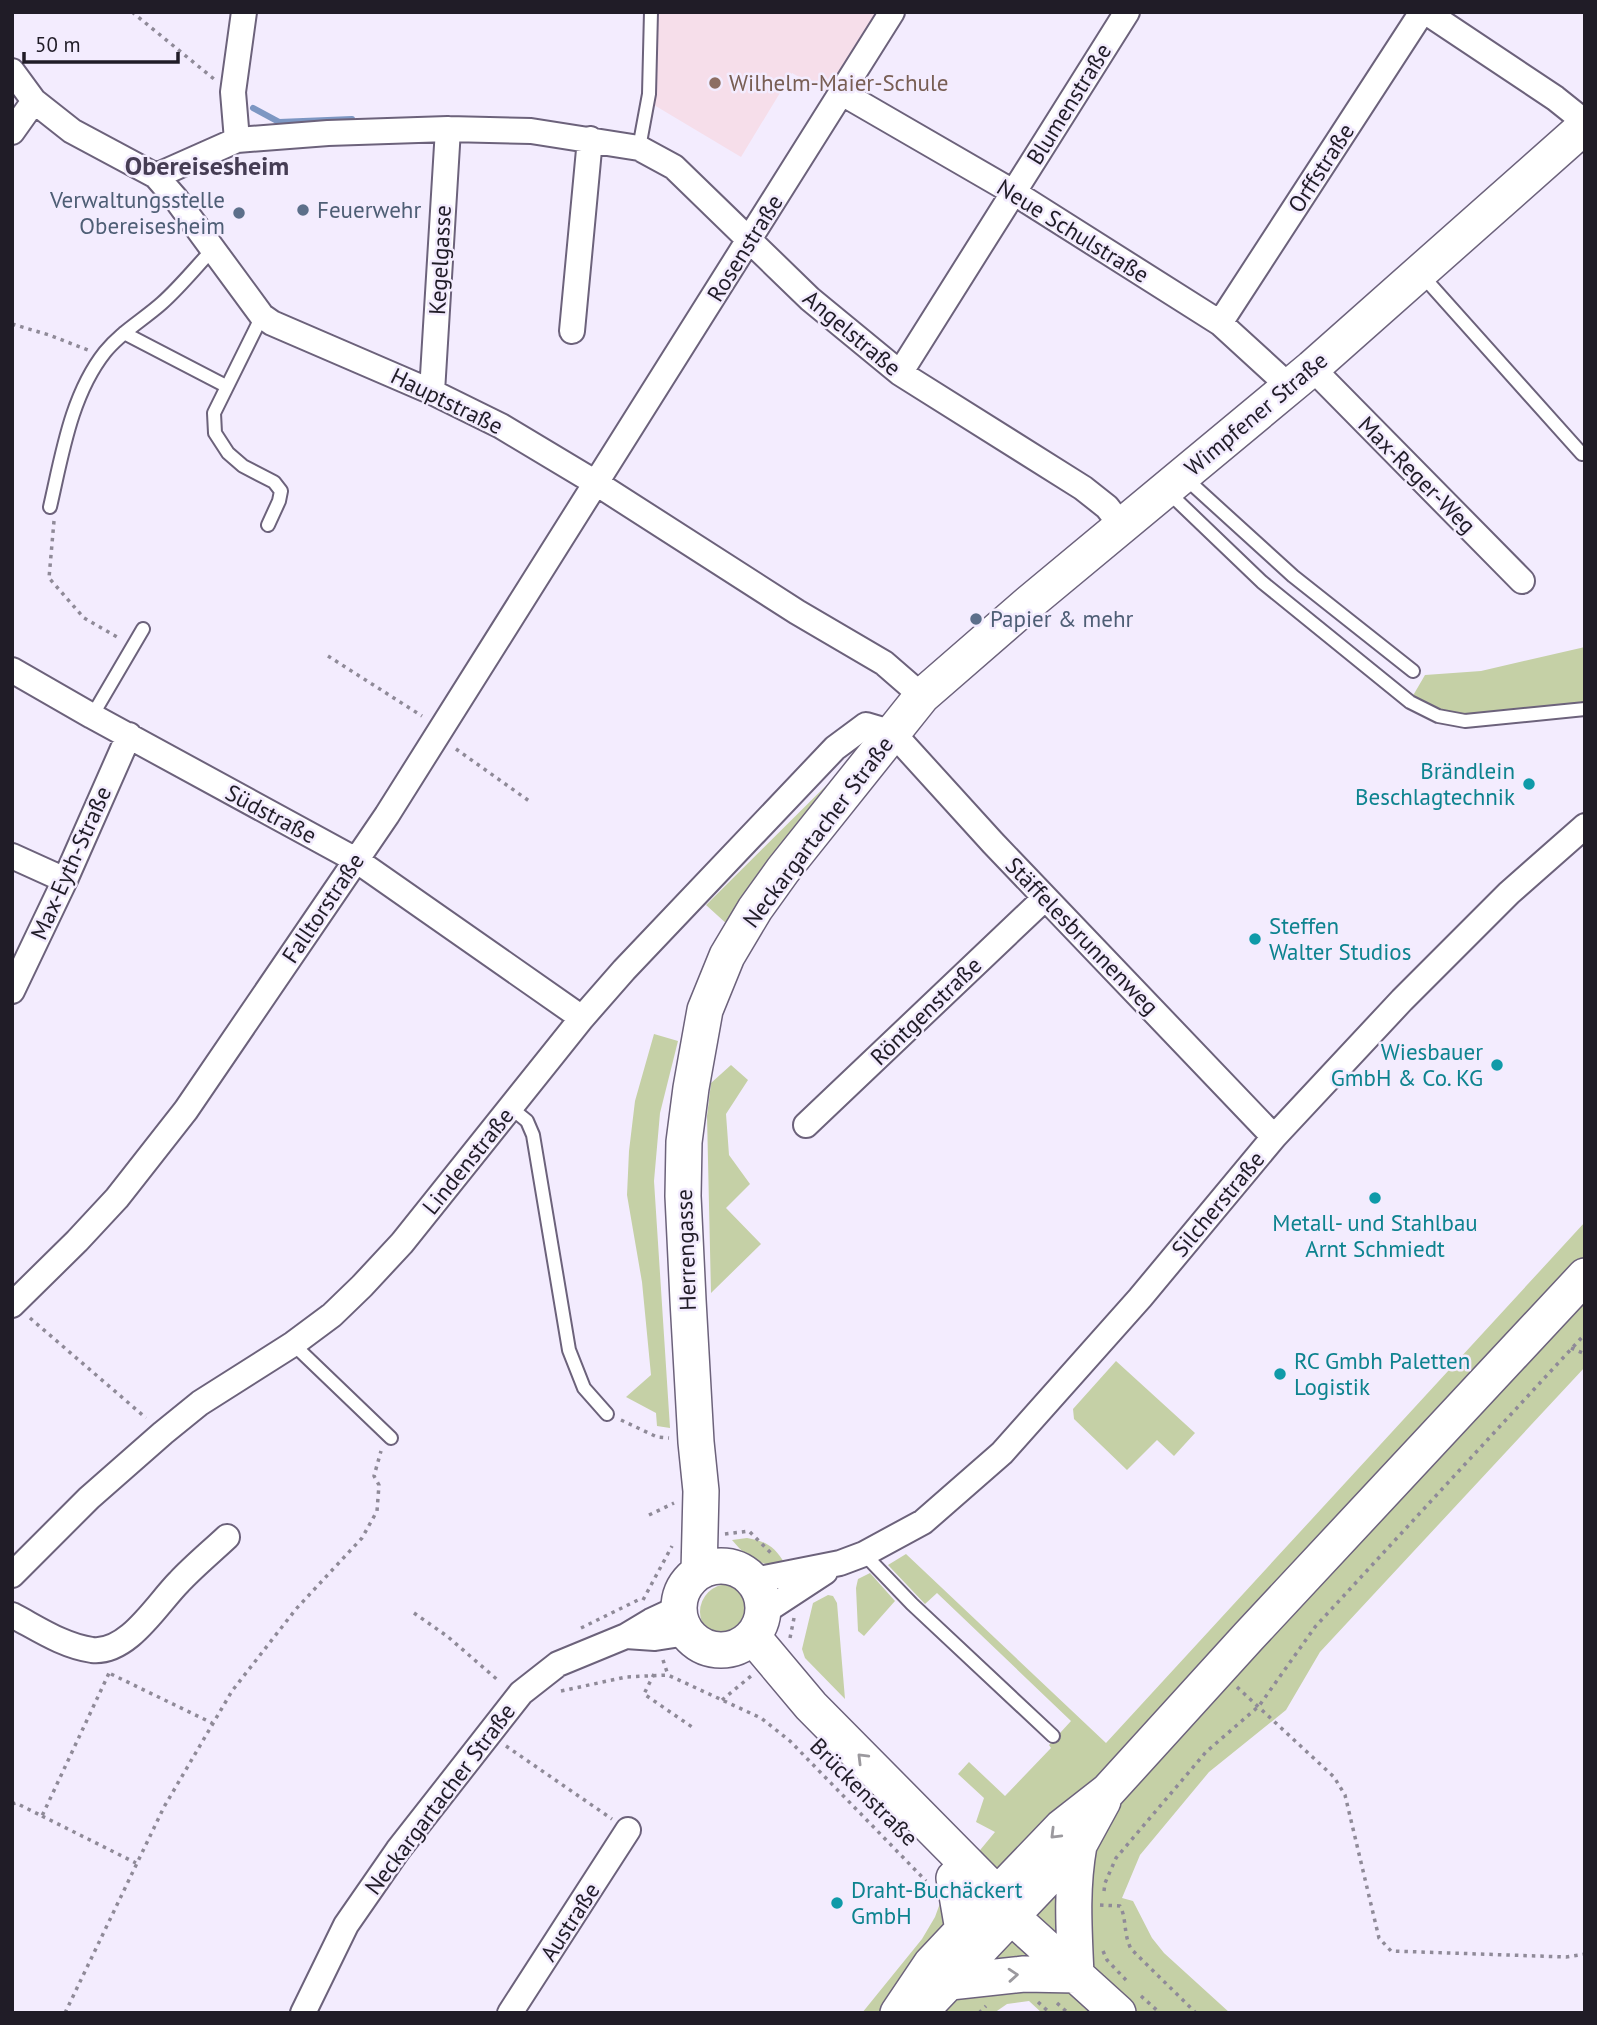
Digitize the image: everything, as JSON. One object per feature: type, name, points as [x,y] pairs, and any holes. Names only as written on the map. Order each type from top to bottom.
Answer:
[{"type":"street","points":[[237,141],[233,92],[244,12]]},
{"type":"street","name":"Rosenstraße","points":[[596,483],[892,12]]},
{"type":"street","name":"Blumenstraße","points":[[900,373],[1127,12]]},
{"type":"street","points":[[1424,12],[1555,97],[1585,124]]},
{"type":"street","name":"Orffstraße","points":[[1220,323],[1424,12]]},
{"type":"street","name":"Hauptstraße","points":[[12,71],[34,101],[72,131],[156,176],[262,316],[286,330],[432,392],[501,426],[596,483],[797,612],[884,663],[922,696]]},
{"type":"street","name":"Neue Schulstraße","points":[[842,93],[1013,192],[1220,323],[1301,378]]},
{"type":"street","points":[[12,132],[34,101]]},
{"type":"street","name":"Wimpfener Straße","points":[[922,696],[1301,378],[1585,124]]},
{"type":"street","name":"Angelstraße","points":[[156,176],[237,141],[328,133],[448,129],[531,131],[639,148],[674,167],[851,335],[900,373],[1083,488],[1107,507],[1122,526]]},
{"type":"street","name":"Kegelgasse","points":[[432,392],[448,129]]},
{"type":"street","points":[[572,331],[590,139]]},
{"type":"street","name":"Max-Reger-Weg","points":[[1301,378],[1522,581]]},
{"type":"street","name":"Falltorstraße","points":[[18,1310],[117,1198],[186,1111],[356,860],[596,483]]},
{"type":"street","name":"Südstraße","points":[[12,670],[356,860],[582,1018]]},
{"type":"street","name":"Neckargartacher Straße","points":[[705,1010],[727,956],[755,909],[922,696]]},
{"type":"street","name":"Lindenstraße","points":[[12,1575],[89,1498],[163,1433],[200,1404],[293,1344],[332,1315],[394,1251],[624,970],[835,748],[866,725],[893,733]]},
{"type":"street","name":"Stäffelesbrunnenweg","points":[[893,733],[1045,898],[1274,1136]]},
{"type":"street","name":"Max-Eyth-Straße","points":[[12,990],[65,880],[129,735]]},
{"type":"street","name":"Silcherstraße","points":[[736,1585],[840,1563],[864,1554],[923,1522],[1002,1453],[1140,1298],[1274,1136],[1402,1000],[1509,893],[1585,826]]},
{"type":"street","points":[[12,856],[65,880]]},
{"type":"street","name":"Röntgenstraße","points":[[806,1125],[1045,898]]},
{"type":"street","name":"Herrengasse","points":[[690,1496],[696,1441],[683,1196],[687,1115],[705,1010]]},
{"type":"street","points":[[919,2013],[950,1982],[999,1905],[1062,1826],[1108,1791],[1585,1276]]},
{"type":"street","points":[[690,1496],[736,1585],[715,1650],[699,1644],[683,1620],[681,1594],[688,1581],[736,1585]]},
{"type":"street","points":[[12,1615],[65,1642],[93,1650],[109,1648],[123,1641],[141,1626],[177,1583],[227,1537]]},
{"type":"street","name":"Brückenstraße","points":[[736,1585],[810,1739],[940,1880],[999,1905]]},
{"type":"street","name":"Brückenstraße","points":[[736,1585],[773,1664],[999,1905],[1076,1975],[1128,1996]]},
{"type":"street","name":"Neckargartacher Straße","points":[[303,2013],[346,1925],[398,1850],[519,1696],[558,1664],[626,1636],[651,1621],[683,1620]]},
{"type":"street","points":[[950,1982],[1024,1974],[1076,1975],[1072,1907],[1074,1875],[1080,1845],[1108,1791]]},
{"type":"street","name":"Austraße","points":[[510,2013],[628,1830]]},
{"type":"street","points":[[898,2013],[931,1964],[963,1930],[1080,1845]]},
{"type":"street","points":[[940,1880],[963,1930]]},
{"type":"lane","points":[[639,148],[649,94],[651,12]]},
{"type":"lane","points":[[50,507],[71,423],[88,381],[103,356],[124,333],[162,303],[213,249]]},
{"type":"lane","points":[[1420,273],[1582,454]]},
{"type":"lane","points":[[262,316],[214,414],[215,433],[228,453],[243,466],[274,482],[281,491],[268,525]]},
{"type":"lane","points":[[124,333],[226,386]]},
{"type":"lane","points":[[1174,483],[1262,582],[1410,702],[1438,716],[1465,721],[1585,709]]},
{"type":"lane","points":[[1174,483],[1413,671]]},
{"type":"lane","points":[[92,716],[143,629]]},
{"type":"lane","points":[[511,1108],[527,1121],[533,1135],[569,1350],[584,1388],[607,1414]]},
{"type":"lane","points":[[293,1344],[391,1438]]},
{"type":"lane","points":[[864,1554],[912,1604],[1053,1736]]},
{"type":"path","points":[[132,12],[202,72],[233,92]]},
{"type":"path","points":[[12,324],[50,335],[103,356]]},
{"type":"path","points":[[50,507],[54,522],[49,578],[84,618],[132,646]]},
{"type":"path","points":[[328,656],[439,732],[532,803]]},
{"type":"path","points":[[18,1310],[35,1321],[163,1433]]},
{"type":"path","points":[[1103,1916],[1105,1883],[1116,1858],[1206,1752],[1259,1706],[1315,1627],[1585,1334]]},
{"type":"path","points":[[1571,1348],[1585,1354]]},
{"type":"path","points":[[607,1414],[657,1437],[696,1441]]},
{"type":"path","points":[[65,2013],[164,1807],[212,1723],[255,1659],[296,1609],[362,1538],[377,1511],[379,1486],[374,1476],[382,1447],[391,1438]]},
{"type":"path","points":[[649,1515],[690,1496]]},
{"type":"path","points":[[414,1613],[447,1636],[519,1696]]},
{"type":"path","points":[[42,1816],[111,1674],[109,1648]]},
{"type":"path","points":[[1219,1670],[1334,1777],[1345,1796],[1379,1938],[1391,1951],[1566,1957],[1585,1954]]},
{"type":"path","points":[[111,1674],[212,1723]]},
{"type":"path","points":[[654,1674],[644,1694],[695,1729]]},
{"type":"path","points":[[554,1694],[626,1677],[668,1675],[761,1718],[790,1741],[940,1880]]},
{"type":"path","points":[[489,1735],[628,1830]]},
{"type":"path","points":[[12,1804],[16,1803],[136,1863]]},
{"type":"path","points":[[1103,1904],[1120,1906],[1123,1910],[1125,1937],[1131,1949],[1196,2013]]},
{"type":"path","points":[[1103,1949],[1128,1996],[1160,2013]]},
{"type":"shaded area","name":"Wilhelm-Maier-Schule","points":[[644,12],[881,12],[830,94],[792,73],[741,157],[644,99]]},
{"type":"green space","points":[[1585,647],[1585,705],[1465,718],[1441,712],[1411,699],[1425,675],[1481,671]]},
{"type":"green space","points":[[862,750],[728,925],[706,905]]},
{"type":"green space","points":[[654,1034],[678,1041],[660,1113],[654,1181],[670,1428],[657,1426],[656,1413],[626,1397],[651,1375],[642,1282],[627,1195],[635,1101]]},
{"type":"green space","points":[[731,1065],[748,1080],[726,1114],[729,1155],[750,1184],[726,1208],[761,1244],[711,1293],[707,1116],[711,1083]]},
{"type":"green space","points":[[1585,1222],[1585,1367],[1320,1652],[1286,1710],[1209,1772],[1140,1855],[1122,1898],[1133,1901],[1152,1938],[1164,1953],[1230,2013],[1042,2013],[1029,2001],[1007,2004],[994,2013],[862,2013],[922,1939],[935,1917],[943,1895],[995,1832],[976,1822],[984,1798],[958,1774],[969,1762],[1005,1796],[1051,1748],[1049,1745],[1071,1721],[937,1593],[925,1604],[888,1565],[906,1554],[1106,1743]]},
{"type":"green space","points":[[1116,1361],[1195,1433],[1174,1456],[1157,1440],[1127,1470],[1074,1419],[1073,1409]]},
{"type":"green space","points":[[747,1538],[769,1546],[785,1564],[761,1563],[732,1540]]},
{"type":"green space","points":[[870,1573],[895,1601],[864,1636],[858,1631],[856,1588],[858,1579]]},
{"type":"green space","points":[[728,1584],[743,1589],[751,1597],[756,1612],[751,1627],[743,1635],[728,1640],[713,1635],[705,1627],[700,1612],[705,1597],[713,1589]]},
{"type":"green space","points":[[828,1595],[833,1596],[837,1603],[845,1699],[805,1658],[802,1649],[813,1603]]},
{"type":"waterway","points":[[253,108],[279,122],[352,119]]},
{"type":"place","name":"Wilhelm-Maier-Schule","points":[[715,83]]},
{"type":"place","name":"Feuerwehr","points":[[303,210]]},
{"type":"place","name":"Verwaltungsstelle Obereisesheim","points":[[239,213]]},
{"type":"place","name":"Papier & mehr","points":[[976,619]]},
{"type":"place","name":"Brändlein Beschlagtechnik","points":[[1529,784]]},
{"type":"place","name":"Steffen Walter Studios","points":[[1255,939]]},
{"type":"place","name":"Wiesbauer GmbH & Co. KG","points":[[1497,1065]]},
{"type":"place","name":"Metall- und Stahlbau Arnt Schmiedt","points":[[1375,1198]]},
{"type":"place","name":"RC Gmbh Paletten Logistik","points":[[1280,1374]]},
{"type":"place","name":"Draht-Buchäckert GmbH","points":[[837,1903]]},
{"type":"district","name":"Obereisesheim","points":[[207,166]]}]
